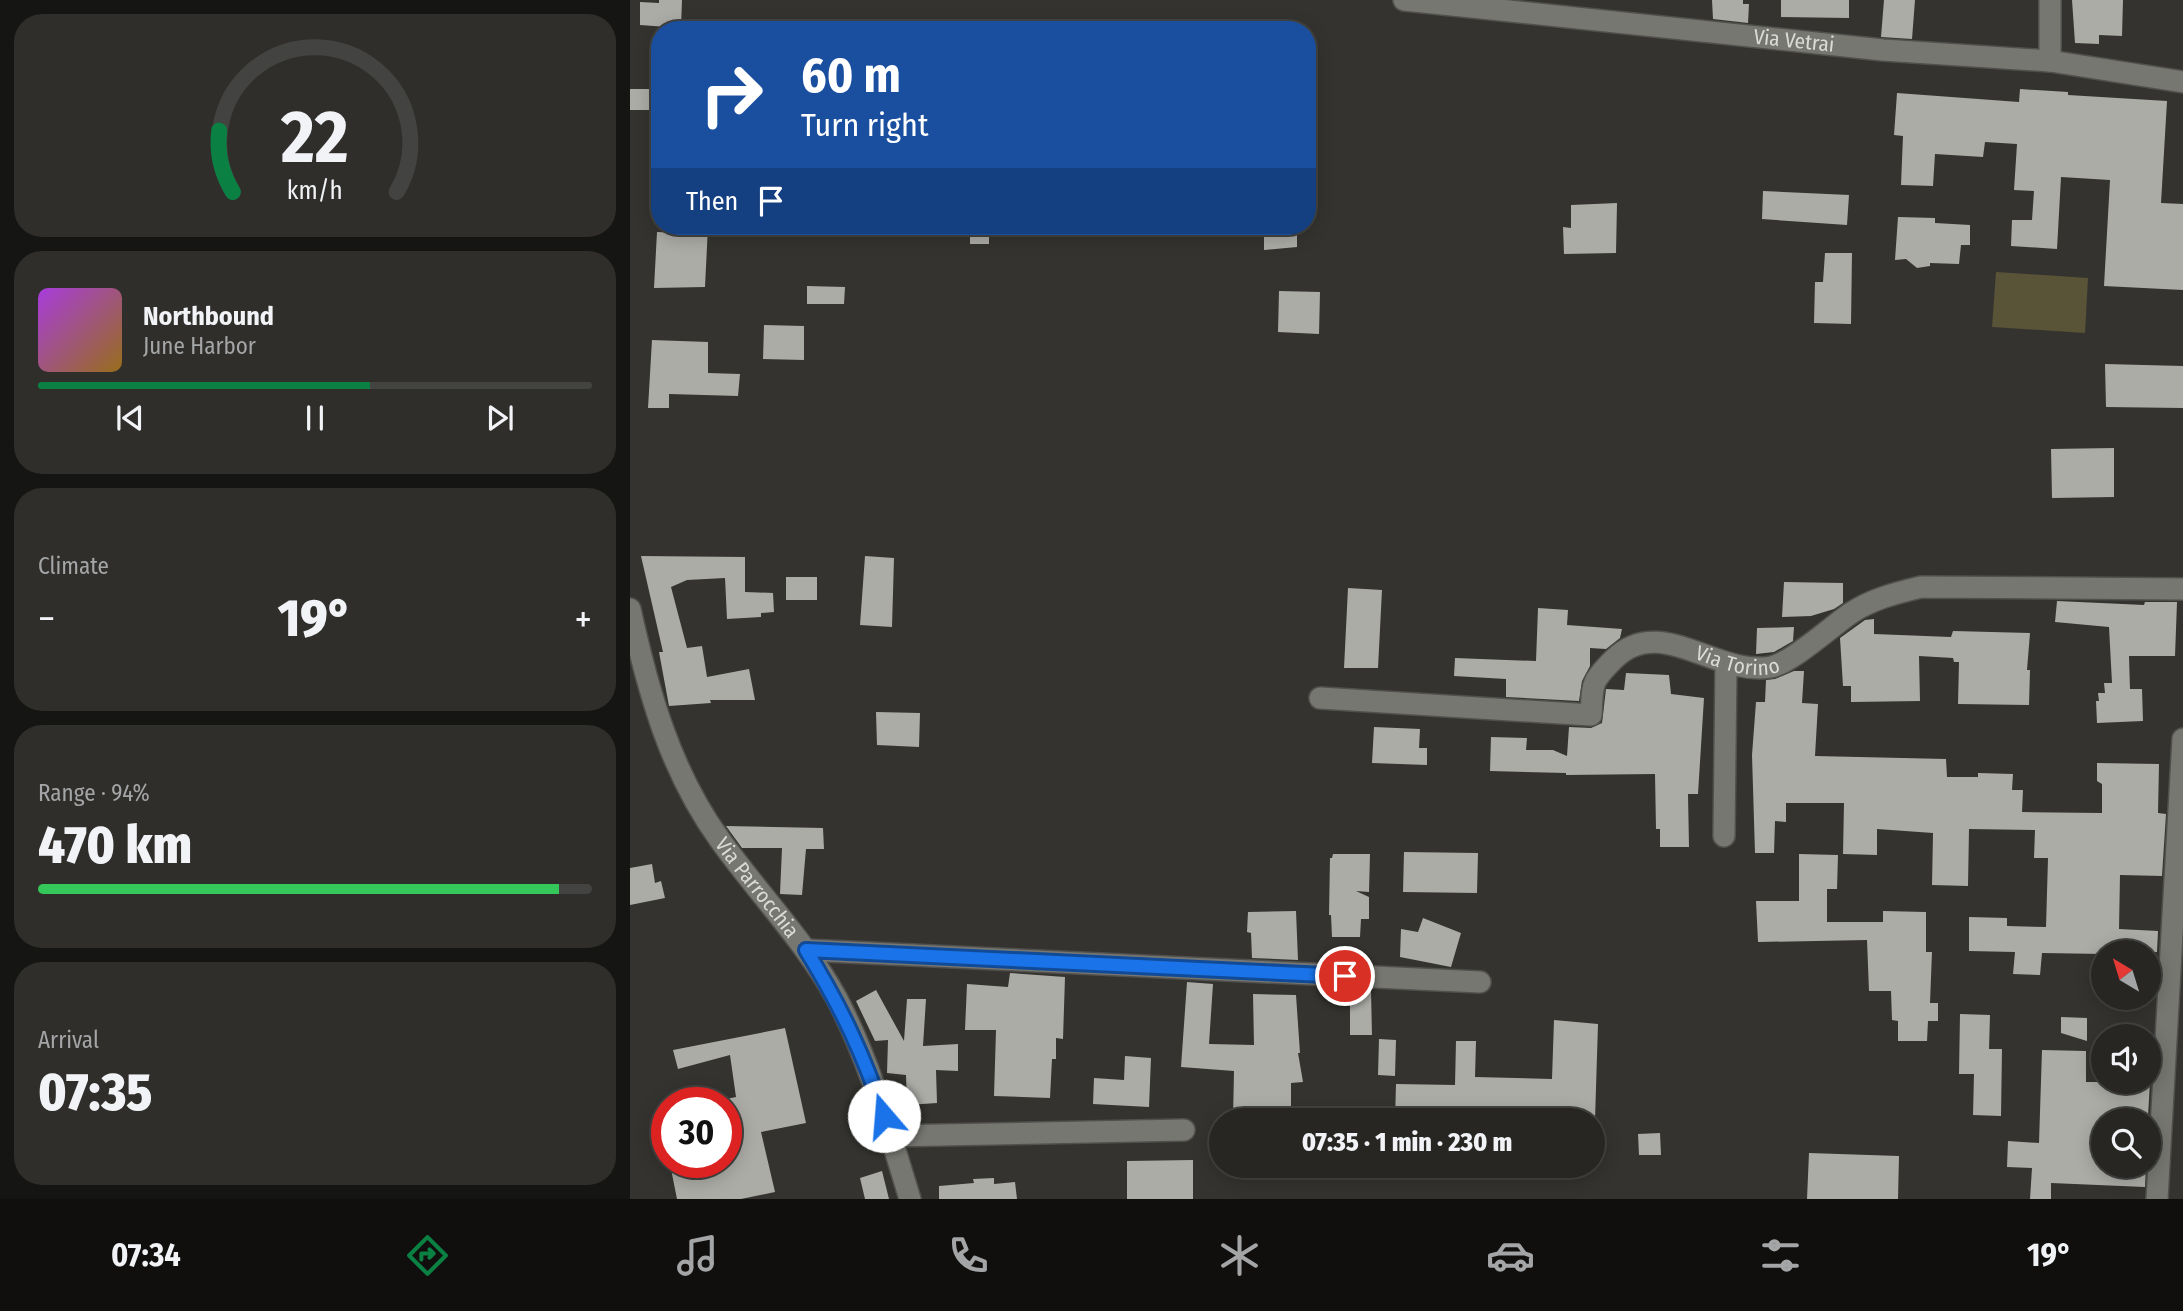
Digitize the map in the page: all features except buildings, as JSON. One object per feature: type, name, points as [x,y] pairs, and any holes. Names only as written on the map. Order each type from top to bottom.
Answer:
[{"type":"street","name":"Via Vetrai","points":[[1404,0],[1883,50],[2050,61],[2183,82]]},
{"type":"street","points":[[2050,0],[2050,61]]},
{"type":"street","name":"Via Torino","points":[[1320,698],[1591,715],[1594,680],[1617,656],[1639,642],[1667,642],[1726,663],[1773,667],[1854,611],[1887,595],[1921,587],[2183,589]]},
{"type":"street","name":"Via Parrocchia","points":[[630,609],[638,684],[659,721],[688,788],[719,838],[806,950],[837,999],[871,1076],[910,1199]]},
{"type":"street","points":[[1724,836],[1726,663]]},
{"type":"street","points":[[2157,1199],[2183,739]]},
{"type":"street","points":[[806,950],[1480,982]]},
{"type":"street","points":[[890,1136],[1184,1130]]},
{"type":"shaded area","points":[[1996,272],[2088,278],[2085,333],[1992,327]]},
{"type":"route","points":[[884,1116],[871,1076],[837,999],[806,950],[1345,976]]}]
